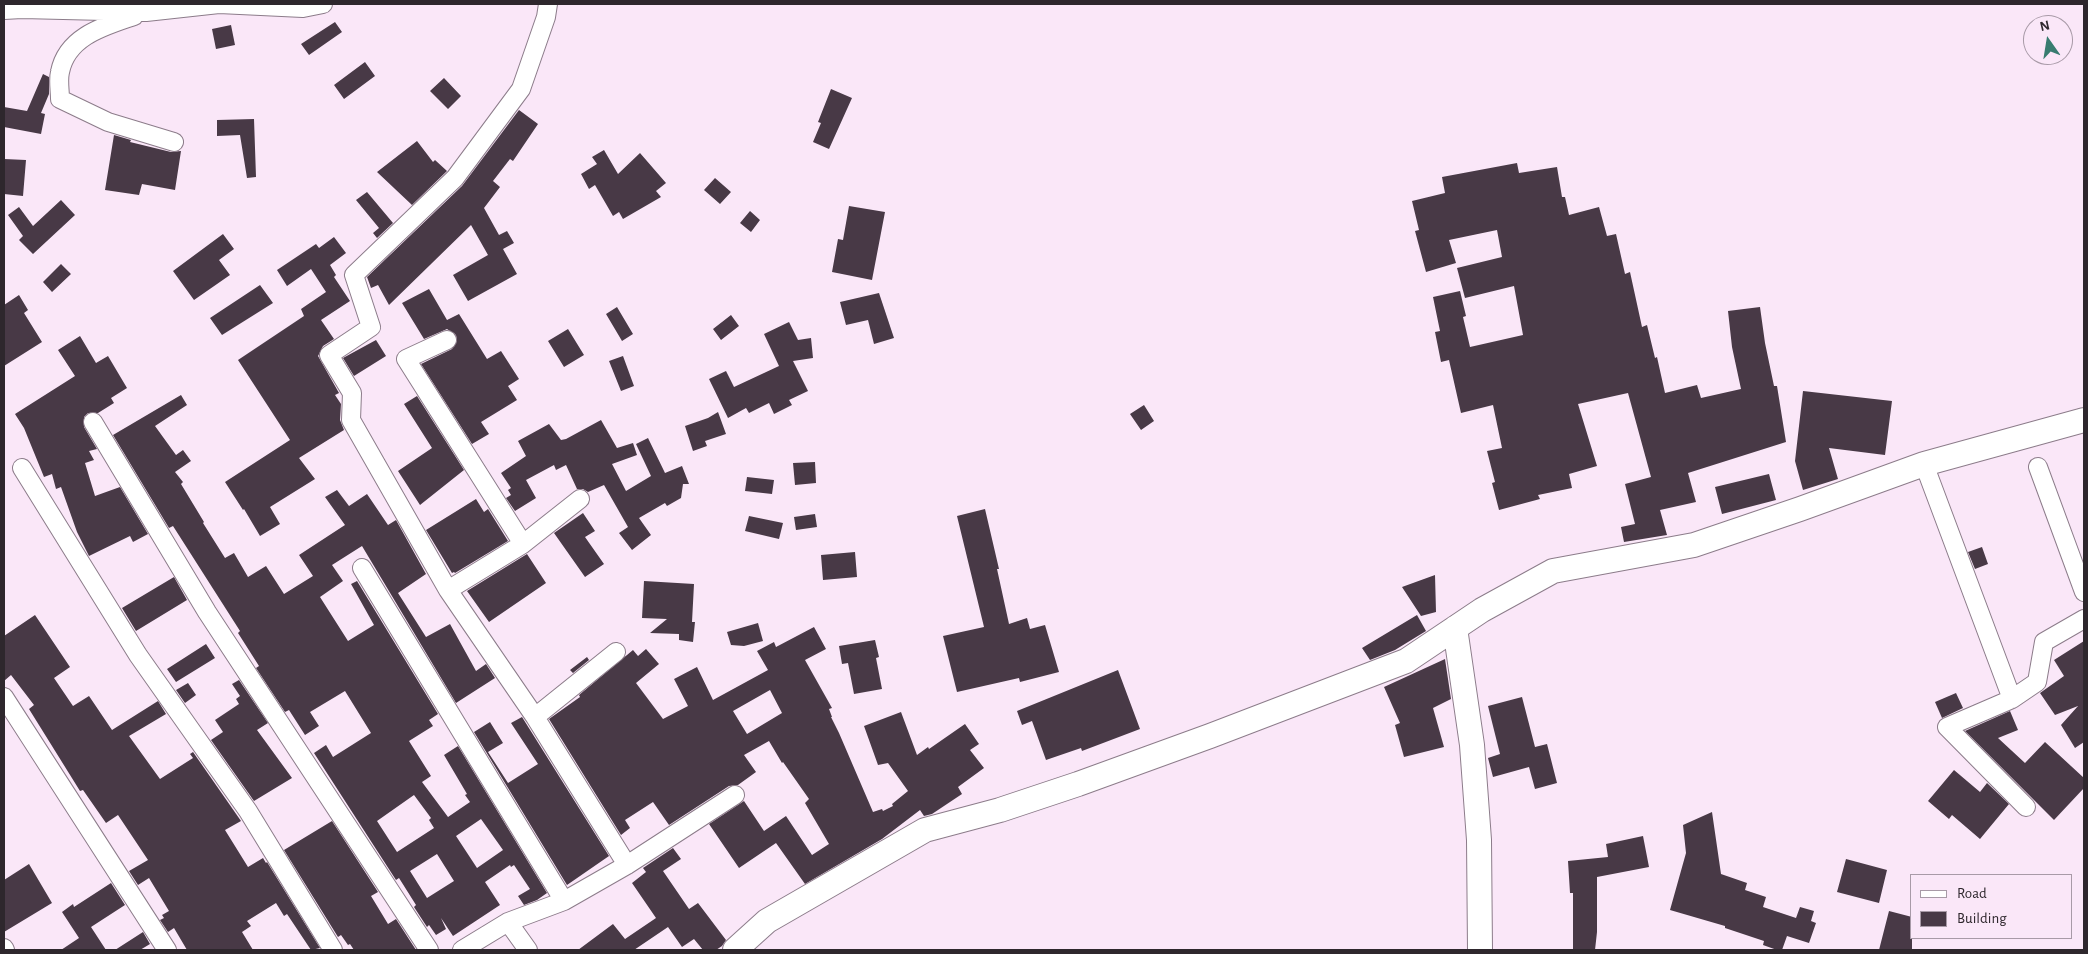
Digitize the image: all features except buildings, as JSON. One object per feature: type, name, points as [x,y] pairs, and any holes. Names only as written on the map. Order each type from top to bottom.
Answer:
[{"type":"street","points":[[4,10],[146,12],[219,4],[303,8],[323,4]]},
{"type":"street","points":[[548,4],[546,17],[521,89],[454,178],[354,275],[371,327],[329,355],[352,393],[351,420],[448,590],[535,717],[627,865]]},
{"type":"street","points":[[146,12],[98,28],[82,38],[67,54],[60,72],[60,99],[108,122],[174,142]]},
{"type":"street","points":[[447,340],[406,359],[523,544]]},
{"type":"street","points":[[735,950],[767,921],[925,830],[1000,810],[1210,736],[1406,661],[1482,610],[1553,571],[1694,545],[1800,510],[1924,464],[2084,420]]},
{"type":"street","points":[[93,422],[207,612],[428,950]]},
{"type":"street","points":[[1924,464],[2012,699]]},
{"type":"street","points":[[2038,467],[2084,592]]},
{"type":"street","points":[[22,468],[138,655],[248,811],[333,950]]},
{"type":"street","points":[[448,590],[523,544],[580,499]]},
{"type":"street","points":[[362,568],[564,901]]},
{"type":"street","points":[[2026,807],[1947,727],[2012,699],[2038,682],[2044,642],[2084,619]]},
{"type":"street","points":[[1455,628],[1472,745],[1479,840],[1480,950]]},
{"type":"street","points":[[535,717],[616,652]]},
{"type":"street","points":[[4,697],[167,950]]},
{"type":"street","points":[[462,950],[508,922],[564,901],[627,865],[734,795]]},
{"type":"street","points":[[508,922],[528,950]]}]
